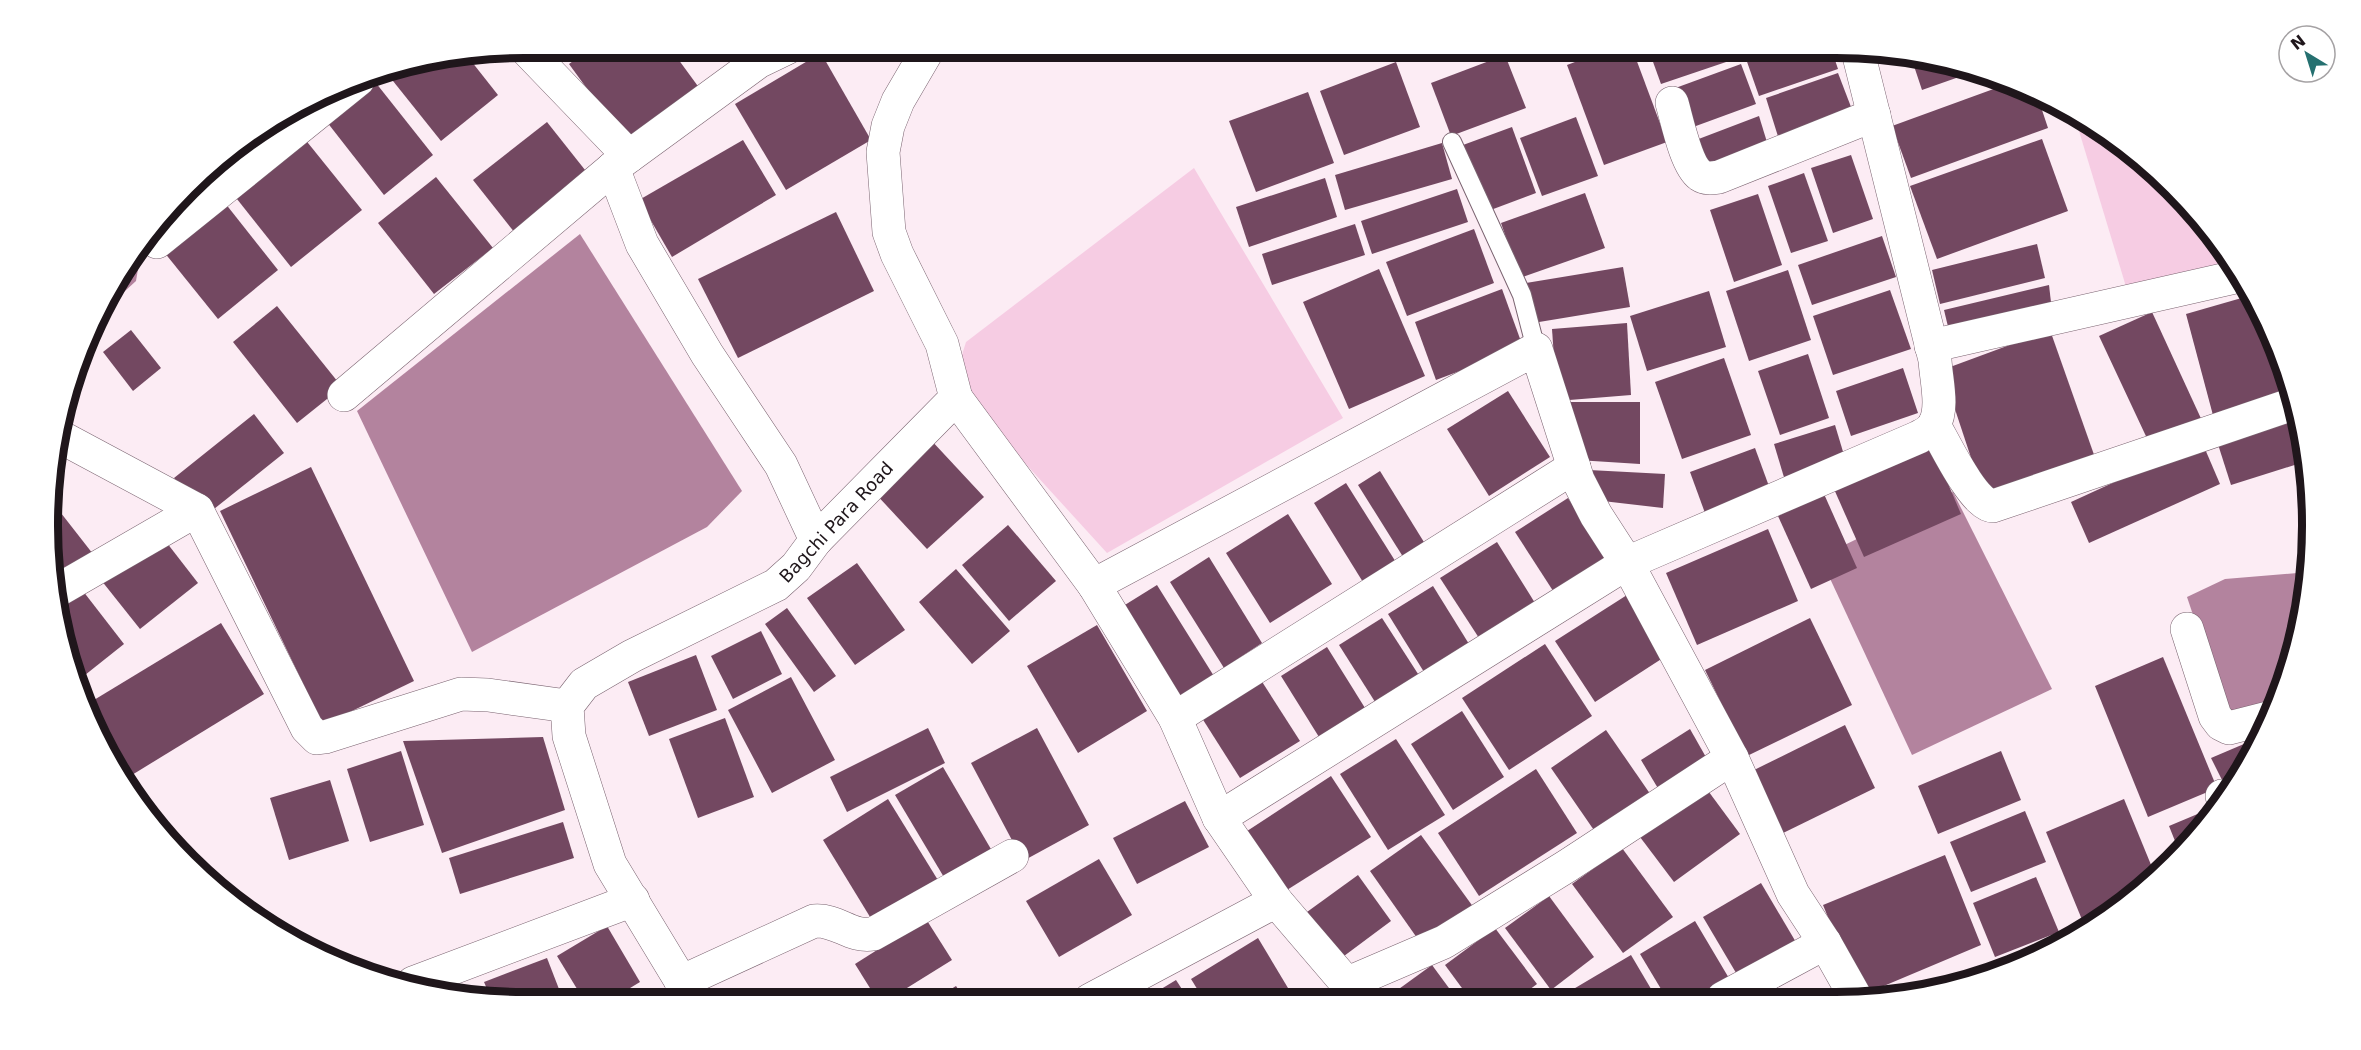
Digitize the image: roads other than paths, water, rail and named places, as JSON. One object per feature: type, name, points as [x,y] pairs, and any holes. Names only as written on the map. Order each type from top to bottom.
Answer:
[{"type":"street","points":[[533,58],[621,162],[642,244],[708,354],[780,465],[816,540]]},
{"type":"street","points":[[344,395],[621,162],[767,58]]},
{"type":"street","points":[[923,58],[898,101],[888,126],[883,152],[889,232],[897,254],[942,344],[956,398],[1094,585],[1174,718],[1220,818],[1276,901],[1353,992],[1444,942],[1567,866],[1732,758]]},
{"type":"street","points":[[1220,818],[1627,563],[1919,437],[1934,425],[1938,408],[1935,360],[1860,59]]},
{"type":"street","points":[[157,242],[333,100]]},
{"type":"street","points":[[1672,102],[1690,161],[1696,171],[1709,178],[1719,177],[1874,115]]},
{"type":"street","points":[[1931,346],[2231,278]]},
{"type":"street","points":[[1094,585],[1536,349],[1574,467],[1596,515],[1627,563],[1732,758],[1793,894],[1825,943],[1852,991]]},
{"type":"street","name":"Bagchi Para Road","points":[[567,706],[585,684],[622,662],[776,585],[796,567],[816,540],[956,398]]},
{"type":"street","points":[[1934,425],[1969,485],[1983,503],[1993,506],[2287,406]]},
{"type":"street","points":[[66,440],[197,510],[307,728],[317,738],[461,694],[488,695],[567,706],[569,736],[610,864],[687,992],[814,921],[831,921],[862,936],[873,934],[1012,856]]},
{"type":"street","points":[[1174,718],[1574,467]]},
{"type":"street","points":[[62,588],[197,510]]},
{"type":"street","points":[[2187,629],[2216,716],[2221,724],[2229,728],[2259,720]]},
{"type":"street","points":[[423,980],[633,900]]},
{"type":"street","points":[[1105,992],[1276,901]]},
{"type":"street","points":[[1735,992],[1825,943]]},
{"type":"lane","points":[[1452,142],[1522,295],[1536,349]]}]
